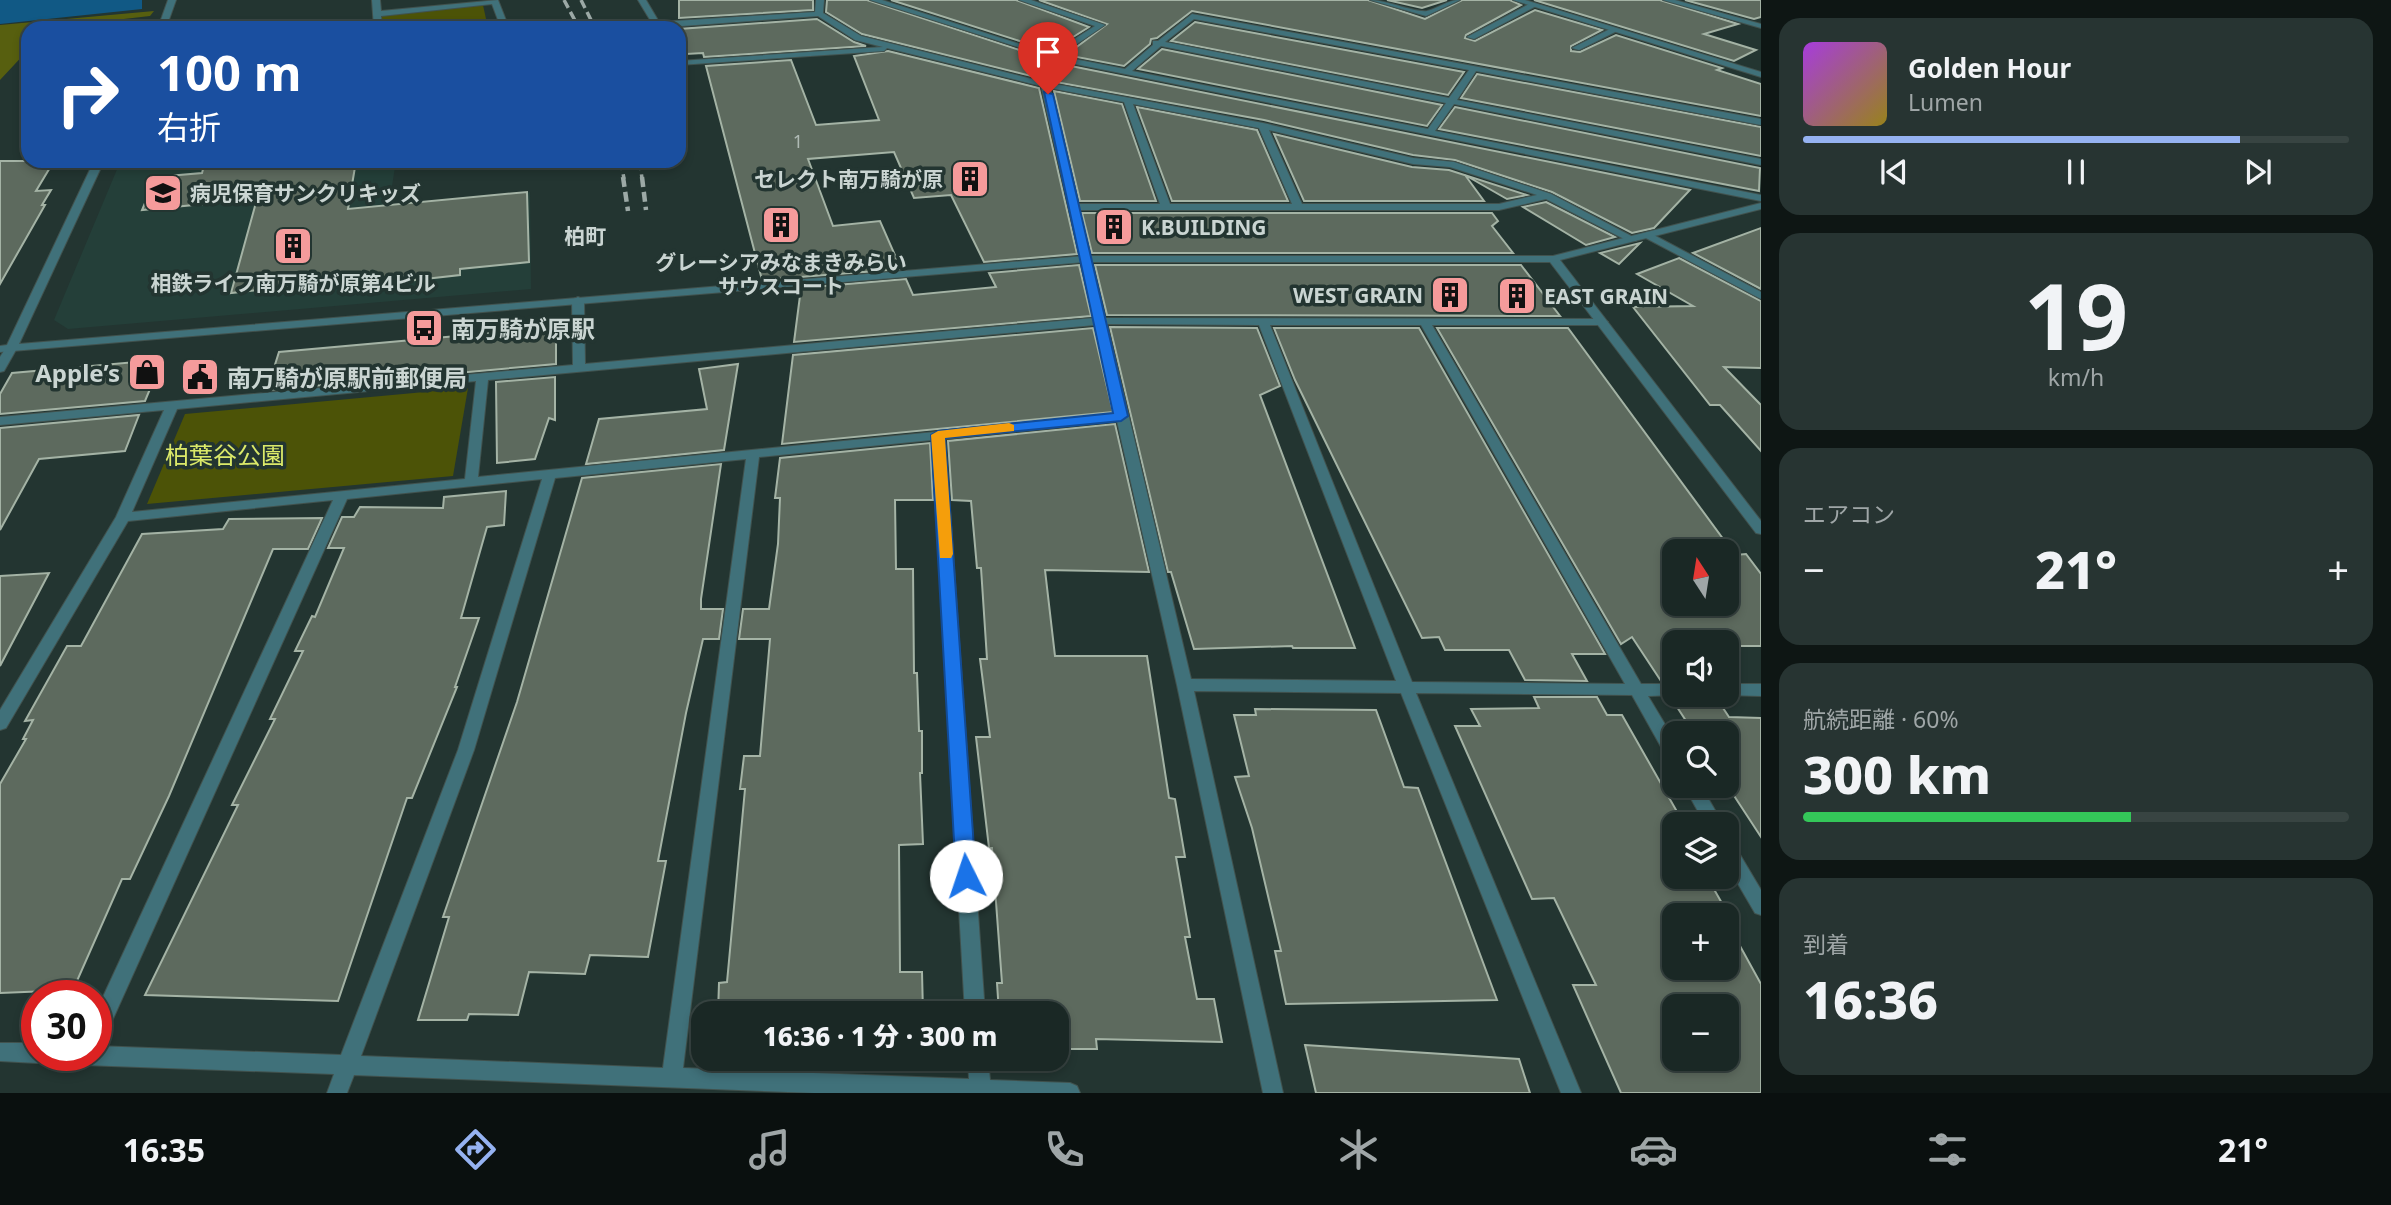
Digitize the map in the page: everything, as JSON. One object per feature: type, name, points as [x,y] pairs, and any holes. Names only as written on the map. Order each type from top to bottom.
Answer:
[{"type":"street","points":[[164,21],[172,0]]},
{"type":"street","points":[[376,0],[378,21]]},
{"type":"street","points":[[642,0],[655,21]]},
{"type":"street","points":[[819,14],[820,0]]},
{"type":"street","points":[[874,0],[1052,57],[1761,198]]},
{"type":"street","points":[[1023,0],[1105,24],[1052,57]]},
{"type":"street","points":[[1374,0],[1426,14],[1456,0]]},
{"type":"street","points":[[1517,0],[1761,75]]},
{"type":"street","points":[[1667,0],[1761,26]]},
{"type":"street","points":[[377,13],[494,1],[502,21]]},
{"type":"street","points":[[1471,37],[1534,5]]},
{"type":"street","points":[[686,24],[819,14],[858,38],[1041,84],[1263,126],[1413,161],[1451,164],[1548,196],[1632,239]]},
{"type":"street","points":[[1128,70],[1156,43],[1192,16],[1761,122]]},
{"type":"street","points":[[1576,48],[1615,30]]},
{"type":"street","points":[[1156,43],[1761,162]]},
{"type":"street","points":[[686,63],[895,49]]},
{"type":"street","points":[[1041,84],[1069,60]]},
{"type":"street","points":[[1430,132],[1474,68]]},
{"type":"street","points":[[1041,84],[1073,207],[1185,685],[1273,1093]]},
{"type":"street","points":[[1128,101],[1166,207]]},
{"type":"street","points":[[1263,126],[1298,207]]},
{"type":"street","points":[[0,368],[6,349],[96,168]]},
{"type":"street","points":[[1073,207],[1499,207],[1548,196]]},
{"type":"street","points":[[6,349],[1085,259],[1553,259],[1761,206]]},
{"type":"street","points":[[1648,235],[1761,296]]},
{"type":"street","points":[[1553,259],[1761,530]]},
{"type":"street","points":[[578,300],[579,368]]},
{"type":"street","points":[[0,421],[1100,321],[1602,322]]},
{"type":"street","points":[[1263,321],[1406,687],[1571,1093]]},
{"type":"street","points":[[1424,321],[1662,733]]},
{"type":"street","points":[[471,482],[482,377]]},
{"type":"street","points":[[0,724],[123,517],[172,405]]},
{"type":"street","points":[[123,517],[1121,416]]},
{"type":"street","points":[[938,435],[974,1001]]},
{"type":"street","points":[[672,1078],[753,454]]},
{"type":"street","points":[[337,1093],[466,750],[550,474]]},
{"type":"street","points":[[112,999],[342,495]]},
{"type":"street","points":[[1185,685],[1662,690]]},
{"type":"street","points":[[1739,690],[1761,690]]},
{"type":"street","points":[[1739,869],[1761,907]]},
{"type":"street","points":[[0,1052],[21,1053]]},
{"type":"street","points":[[112,1056],[1070,1093]]},
{"type":"street","points":[[979,1071],[980,1090]]},
{"type":"shaded area","points":[[118,168],[395,168],[389,205],[530,192],[531,289],[68,329],[54,320]]},
{"type":"green space","points":[[483,5],[486,21],[381,21],[381,15]]},
{"type":"green space","points":[[154,11],[150,16],[108,21],[44,21]]},
{"type":"green space","points":[[21,23],[21,58],[0,80],[0,25]]},
{"type":"green space","name":"柏葉谷公園","points":[[468,388],[453,476],[147,504],[185,414]]},
{"type":"water","points":[[0,0],[142,0],[142,9],[0,24]]},
{"type":"building","points":[[679,0],[813,0],[813,10],[679,18]]},
{"type":"building","points":[[827,0],[867,0],[1056,62],[1035,77],[862,34],[826,12]]},
{"type":"building","points":[[891,0],[1016,0],[1089,27],[1051,51]]},
{"type":"building","points":[[1039,0],[1368,0],[1425,19],[1462,0],[1510,0],[1521,5],[1465,38],[1475,41],[1535,10],[1602,30],[1571,46],[1571,51],[1580,52],[1616,35],[1722,68],[1717,70],[1761,84],[1761,116],[1192,11],[1157,38],[1151,39],[1150,44],[1124,66],[1066,55],[1107,24]]},
{"type":"building","points":[[1387,0],[1447,0],[1422,8]]},
{"type":"building","points":[[1534,0],[1660,0],[1738,24],[1704,34],[1756,50],[1734,61]]},
{"type":"building","points":[[1685,0],[1761,0],[1761,17],[1754,19]]},
{"type":"building","points":[[817,19],[854,42],[866,46],[704,57],[703,53],[686,54],[686,28]]},
{"type":"building","points":[[1195,22],[1464,72],[1448,95],[1171,41]]},
{"type":"building","points":[[1162,49],[1442,105],[1427,126],[1138,69]]},
{"type":"building","points":[[888,51],[1039,88],[1077,254],[984,262],[951,195],[914,198],[894,152],[808,159],[833,226],[880,221],[901,269],[762,280],[706,66],[791,60],[816,125],[879,120],[854,56]]},
{"type":"building","points":[[1071,66],[1690,190],[1654,228],[1632,233],[1552,192],[1455,160],[1413,155],[1264,120],[1050,81]]},
{"type":"building","points":[[1477,74],[1761,127],[1761,156],[1461,98]]},
{"type":"building","points":[[1054,91],[1122,104],[1156,201],[1080,201]]},
{"type":"building","points":[[1137,107],[1257,130],[1288,201],[1172,201]]},
{"type":"building","points":[[1455,107],[1760,168],[1759,191],[1439,129]]},
{"type":"building","points":[[1274,134],[1412,167],[1449,170],[1465,175],[1484,201],[1304,201]]},
{"type":"building","points":[[0,161],[21,161],[21,168],[50,168],[36,191],[51,190],[42,205],[45,205],[0,284]]},
{"type":"building","points":[[203,168],[355,168],[348,209],[527,192],[529,262],[460,269],[460,275],[381,284],[381,277],[231,293],[257,199],[142,210],[156,177],[202,173]]},
{"type":"building","points":[[1466,175],[1527,195],[1507,199]]},
{"type":"building","points":[[1546,202],[1615,237],[1586,245],[1523,207]]},
{"type":"building","points":[[1082,213],[1492,213],[1498,221],[1492,226],[1513,253],[1092,253]]},
{"type":"building","points":[[1761,228],[1761,289],[1693,253]]},
{"type":"building","points":[[1640,243],[1619,264],[1600,253]]},
{"type":"building","points":[[1679,258],[1761,301],[1761,368],[1724,367],[1761,405],[1761,451],[1720,405],[1710,405],[1633,307],[1693,306],[1637,274]]},
{"type":"building","points":[[1079,265],[1091,316],[794,342],[801,288],[906,279],[913,295],[996,287],[989,273]]},
{"type":"building","points":[[1095,265],[1521,265],[1560,316],[1107,315]]},
{"type":"building","points":[[556,327],[556,364],[267,390],[279,352]]},
{"type":"building","points":[[1110,327],[1257,328],[1280,386],[1260,395],[1355,648],[1292,646],[1194,649],[1171,572],[1168,572]]},
{"type":"building","points":[[1093,328],[1113,412],[782,444],[793,355]]},
{"type":"building","points":[[1274,328],[1419,328],[1605,654],[1572,654],[1587,681],[1525,680],[1509,650],[1445,650],[1439,637],[1422,638],[1295,380]]},
{"type":"building","points":[[1437,328],[1568,328],[1723,539],[1662,539],[1662,616],[1740,616],[1740,555],[1746,554],[1761,574],[1761,646],[1739,646],[1739,630],[1662,630],[1661,681],[1632,637],[1621,644]]},
{"type":"building","points":[[147,361],[148,364],[160,365],[145,401],[0,414],[0,394],[12,373]]},
{"type":"building","points":[[738,364],[724,450],[586,464],[599,419],[707,409],[699,369]]},
{"type":"building","points":[[555,377],[555,420],[549,418],[535,459],[497,463],[496,382]]},
{"type":"building","points":[[139,415],[125,451],[39,459],[0,530],[0,428]]},
{"type":"building","points":[[1115,424],[1149,572],[1045,570],[1055,656],[1147,656],[1169,798],[1175,799],[1185,857],[1176,857],[1190,937],[1185,937],[1197,999],[1214,999],[1222,1042],[1096,1039],[1097,1049],[1069,1049],[1069,1001],[998,1001],[997,983],[1002,983],[992,848],[989,848],[976,737],[990,737],[980,659],[987,659],[981,568],[977,568],[971,501],[952,500],[948,441]]},
{"type":"building","points":[[930,443],[933,500],[895,500],[896,569],[913,569],[914,673],[917,673],[919,731],[922,731],[920,773],[923,844],[899,845],[900,972],[922,972],[923,1001],[718,1001],[719,983],[727,982],[745,789],[740,789],[744,756],[760,756],[770,639],[739,639],[743,609],[769,609],[778,544],[780,498],[775,498],[780,458]]},
{"type":"building","points":[[721,464],[701,599],[701,609],[723,609],[719,639],[703,639],[686,713],[658,861],[666,861],[648,957],[590,955],[585,974],[529,972],[518,1015],[469,1014],[467,1020],[418,1020],[449,917],[443,917],[517,702],[582,478]]},
{"type":"building","points":[[506,491],[504,525],[487,527],[461,618],[479,618],[457,687],[412,798],[407,798],[338,1001],[145,995],[238,805],[232,805],[275,719],[270,719],[303,651],[295,651],[312,616],[315,617],[344,548],[328,548],[342,517],[354,517],[360,507],[443,508],[444,497]]},
{"type":"building","points":[[322,518],[308,549],[273,549],[169,796],[130,879],[122,879],[77,980],[21,980],[21,992],[0,993],[0,784],[26,739],[23,739],[33,720],[25,721],[67,646],[81,646],[142,534],[223,529],[229,519]]},
{"type":"building","points":[[49,573],[0,666],[0,576]]},
{"type":"building","points":[[1534,697],[1597,697],[1607,715],[1622,715],[1662,785],[1662,798],[1669,798],[1677,812],[1662,812],[1662,889],[1714,889],[1722,903],[1662,903],[1662,980],[1739,980],[1739,944],[1761,984],[1761,1093],[1621,1093],[1573,985],[1596,985],[1554,898],[1532,899],[1455,726],[1480,726],[1471,709],[1539,708]]},
{"type":"building","points":[[1677,707],[1723,708],[1729,717],[1761,718],[1761,837],[1736,798],[1739,798],[1739,721],[1686,721]]},
{"type":"building","points":[[1255,709],[1376,710],[1404,787],[1418,788],[1497,1000],[1286,1004],[1275,951],[1281,951],[1252,828],[1235,777],[1249,776],[1234,715],[1256,715]]},
{"type":"building","points":[[1305,1045],[1519,1059],[1530,1093],[1316,1093]]},
{"type":"railway","points":[[564,0],[575,21]]},
{"type":"railway","points":[[581,0],[592,21]]},
{"type":"railway","points":[[622,168],[624,179]]},
{"type":"railway","points":[[641,168],[642,179]]},
{"type":"railway","points":[[623,177],[628,211]]},
{"type":"railway","points":[[642,177],[646,210]]},
{"type":"slow traffic","points":[[945,554],[938,435],[1009,428]]},
{"type":"place","name":"セレクト南万騎が原","points":[[970,179]]},
{"type":"place","name":"病児保育サンクリキッズ","points":[[163,193]]},
{"type":"place","name":"グレーシアみなまきみらい サウスコート","points":[[781,225]]},
{"type":"place","name":"K.BUILDING","points":[[1114,227]]},
{"type":"place","name":"相鉄ライフ南万騎が原第4ビル","points":[[293,246]]},
{"type":"place","name":"WEST GRAIN","points":[[1450,295]]},
{"type":"place","name":"EAST GRAIN","points":[[1517,296]]},
{"type":"place","name":"南万騎が原駅","points":[[424,328]]},
{"type":"place","name":"Apple’s","points":[[147,372]]},
{"type":"place","name":"南万騎が原駅前郵便局","points":[[200,377]]},
{"type":"district","name":"柏町","points":[[585,236]]},
{"type":"route","points":[[966,876],[938,435],[1121,416],[1048,94]]}]
